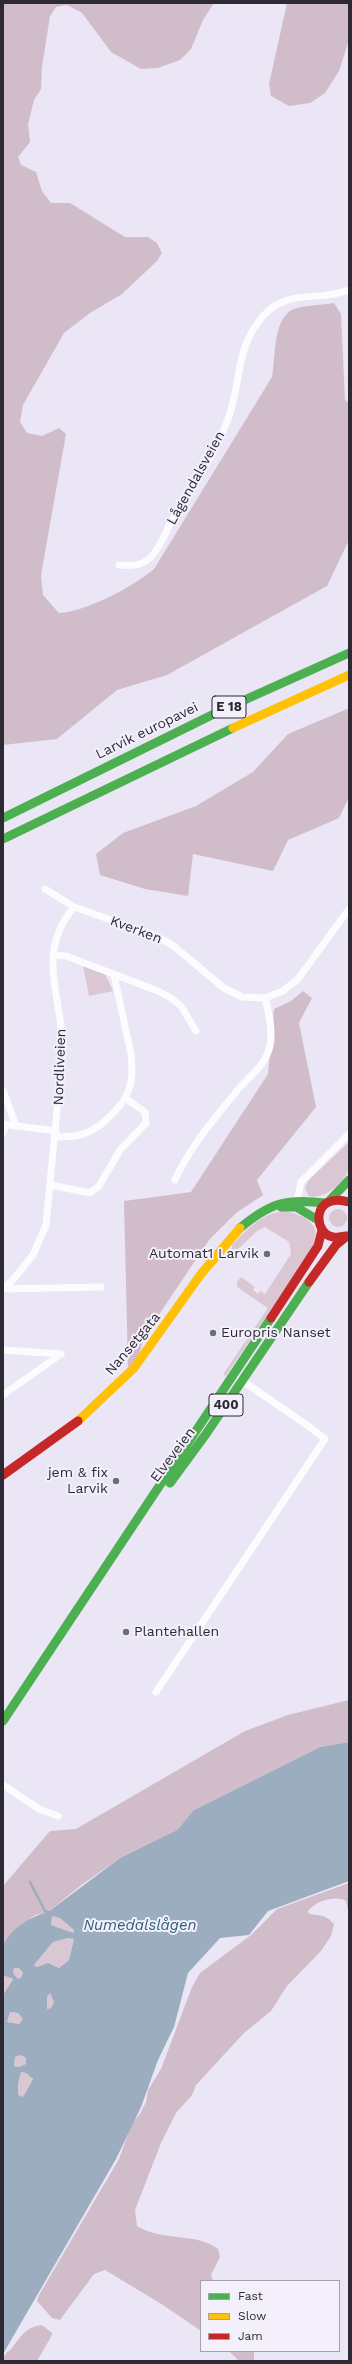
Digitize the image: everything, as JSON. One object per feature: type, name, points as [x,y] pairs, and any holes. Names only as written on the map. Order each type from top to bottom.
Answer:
[{"type":"main road","name":"Larvik europavei","points":[[3,818],[220,711],[349,653]]},
{"type":"main road","name":"E 18","points":[[3,840],[321,687],[349,675]]},
{"type":"main road","name":"E 18","points":[[321,687],[349,681]]},
{"type":"main road","points":[[322,1230],[318,1220],[319,1214],[327,1202],[349,1180]]},
{"type":"main road","name":"Nansetgata","points":[[3,1475],[48,1445],[88,1413],[114,1389],[157,1340],[214,1257],[237,1231],[264,1210],[296,1204],[327,1202],[342,1199],[349,1202]]},
{"type":"main road","points":[[296,1204],[318,1220]]},
{"type":"main road","name":"400","points":[[322,1230],[333,1238],[348,1235]]},
{"type":"main road","name":"Elveveien","points":[[3,1720],[307,1265],[318,1246],[322,1230]]},
{"type":"main road","name":"Elveveien","points":[[103,1572],[206,1434],[323,1261],[336,1245],[348,1235]]},
{"type":"street","name":"Lågendalsveien","points":[[119,565],[130,566],[140,564],[156,551],[182,502],[217,446],[230,415],[240,360],[250,335],[264,315],[279,302],[312,295],[333,294],[349,290]]},
{"type":"street","name":"Kverken","points":[[45,889],[74,908],[152,934],[171,944],[230,991],[242,997],[265,998],[283,991],[298,979],[349,909]]},
{"type":"street","name":"Nordliveien","points":[[3,1289],[12,1281],[33,1255],[46,1225],[56,1134],[63,1048],[61,1018],[53,981],[53,955],[60,926],[74,908]]},
{"type":"street","points":[[53,955],[66,956],[158,991],[171,998],[181,1006],[196,1031]]},
{"type":"street","points":[[3,1133],[5,1124],[56,1134],[86,1133],[104,1121],[125,1098],[129,1089],[132,1066],[114,975]]},
{"type":"street","points":[[175,1180],[183,1162],[228,1103],[260,1069],[270,1046],[271,1022],[265,998]]},
{"type":"street","points":[[3,1090],[16,1126]]},
{"type":"street","points":[[51,1185],[90,1193],[98,1186],[120,1150],[146,1122],[145,1112],[125,1098]]},
{"type":"street","points":[[296,1204],[301,1182],[349,1134]]},
{"type":"street","name":"Nordliveien","points":[[3,1289],[101,1287]]},
{"type":"street","points":[[3,1350],[61,1354],[3,1395]]},
{"type":"street","points":[[156,1692],[325,1439],[234,1374]]},
{"type":"street","points":[[3,1785],[39,1810],[58,1816]]},
{"type":"shaded area","points":[[3,3],[214,3],[203,20],[191,49],[180,60],[158,68],[141,69],[111,52],[82,13],[67,5],[56,7],[50,16],[42,67],[41,89],[34,100],[28,124],[30,142],[18,157],[21,165],[36,172],[42,191],[51,203],[70,203],[125,237],[148,237],[157,243],[162,253],[157,261],[122,294],[90,313],[64,333],[23,405],[20,422],[27,433],[42,436],[59,428],[66,434],[41,575],[43,595],[59,613],[70,612],[109,597],[135,583],[154,569],[272,377],[277,337],[283,318],[289,312],[301,307],[334,303],[341,314],[345,400],[349,403],[349,540],[327,586],[167,675],[117,690],[57,739],[3,745]]},
{"type":"shaded area","points":[[287,3],[349,3],[349,40],[339,71],[325,93],[310,103],[289,106],[271,96],[269,84]]},
{"type":"shaded area","points":[[347,709],[349,710],[349,797],[339,818],[288,840],[273,871],[193,854],[188,896],[145,889],[100,875],[96,854],[123,833],[196,806],[253,772],[288,734]]},
{"type":"shaded area","points":[[83,966],[105,974],[113,991],[89,996]]},
{"type":"shaded area","points":[[303,991],[312,998],[299,1023],[316,1107],[257,1180],[263,1195],[236,1213],[209,1240],[144,1337],[139,1355],[128,1368],[124,1201],[191,1192],[268,1074],[274,1009],[291,1001]]},
{"type":"shaded area","points":[[349,1142],[349,1167],[344,1178],[334,1189],[327,1193],[315,1197],[309,1196],[305,1189],[308,1181]]},
{"type":"shaded area","points":[[338,1209],[344,1212],[347,1218],[344,1224],[338,1227],[332,1224],[329,1218],[332,1212]]},
{"type":"shaded area","points":[[285,1211],[303,1217],[311,1223],[314,1227],[315,1233],[313,1247],[225,1377],[224,1373],[268,1308],[237,1287],[237,1282],[241,1277],[255,1287],[253,1290],[258,1294],[260,1291],[265,1294],[291,1254],[289,1242],[265,1227],[257,1231],[237,1250],[232,1249],[232,1245],[249,1228],[262,1218],[276,1212]]},
{"type":"shaded area","points":[[349,1700],[349,1742],[320,1747],[194,1810],[177,1830],[120,1858],[80,1886],[48,1912],[35,1915],[10,1935],[3,1945],[3,1886],[50,1831],[76,1829],[245,1731],[288,1715]]},
{"type":"shaded area","points":[[349,1883],[349,1914],[346,1901],[342,1899],[326,1900],[311,1907],[308,1911],[309,1914],[325,1917],[334,1924],[331,1936],[321,1951],[287,1986],[271,2011],[244,2033],[196,2085],[192,2095],[176,2113],[161,2143],[135,2210],[137,2226],[147,2231],[168,2236],[200,2240],[218,2249],[220,2257],[211,2275],[213,2280],[200,2280],[200,2330],[163,2305],[105,2270],[94,2274],[60,2320],[52,2318],[37,2301],[39,2295],[119,2159],[132,2123],[140,2114],[146,2102],[148,2090],[161,2069],[192,1987],[200,1973],[251,1935],[277,1909]]},
{"type":"shaded area","points":[[52,1916],[60,1918],[74,1930],[72,1933],[51,1925]]},
{"type":"shaded area","points":[[68,1938],[74,1939],[69,1960],[59,1968],[48,1963],[37,1967],[34,1965],[53,1942]]},
{"type":"shaded area","points":[[14,1968],[19,1968],[23,1973],[21,1979],[18,1979],[13,1973]]},
{"type":"shaded area","points":[[3,1975],[13,1978],[3,1995]]},
{"type":"shaded area","points":[[50,1993],[54,2002],[51,2008],[47,2009],[47,1997]]},
{"type":"shaded area","points":[[10,2012],[18,2013],[23,2019],[19,2024],[7,2022]]},
{"type":"shaded area","points":[[21,2055],[26,2058],[26,2064],[19,2067],[14,2066],[15,2057]]},
{"type":"shaded area","points":[[21,2072],[26,2073],[33,2079],[23,2097],[18,2096],[18,2084]]},
{"type":"shaded area","points":[[42,2325],[52,2333],[52,2335],[37,2361],[3,2361],[5,2355],[24,2333],[36,2326]]},
{"type":"shaded area","points":[[230,2352],[254,2352],[254,2361],[239,2361]]},
{"type":"water","name":"Numedalslågen","points":[[349,1742],[349,1881],[268,1911],[249,1935],[220,1938],[188,1973],[174,2027],[158,2060],[141,2107],[116,2159],[3,2354],[3,1995],[13,1979],[3,1975],[2,1955],[3,1947],[7,1938],[17,1928],[35,1916],[48,1912],[120,1858],[177,1830],[194,1810],[320,1747]],"holes":[[[52,1916],[60,1918],[74,1930],[73,1933],[51,1925]],[[68,1938],[74,1939],[69,1960],[59,1968],[48,1963],[37,1967],[34,1965],[53,1942]],[[14,1968],[19,1968],[23,1973],[21,1978],[18,1979],[13,1973]],[[50,1993],[54,2002],[51,2008],[47,2009],[47,1997]],[[10,2012],[18,2013],[23,2019],[19,2024],[7,2022]],[[21,2055],[26,2058],[26,2064],[19,2067],[14,2066],[15,2057]],[[21,2072],[26,2073],[33,2079],[23,2097],[18,2095],[18,2084]]]},
{"type":"waterway","points":[[30,1882],[45,1911],[48,1912]]},
{"type":"traffic: fast","points":[[3,818],[220,711],[349,653]]},
{"type":"traffic: fast","points":[[3,839],[233,728]]},
{"type":"traffic: fast","points":[[330,1200],[349,1180]]},
{"type":"traffic: fast","points":[[240,1228],[260,1213],[279,1204],[299,1201],[325,1203]]},
{"type":"traffic: fast","points":[[281,1207],[296,1207],[318,1220]]},
{"type":"traffic: fast","points":[[170,1483],[206,1434],[309,1282]]},
{"type":"traffic: fast","points":[[3,1721],[271,1318]]},
{"type":"traffic: slow","points":[[233,728],[349,675]]},
{"type":"traffic: slow","points":[[78,1421],[134,1368],[201,1274],[240,1228]]},
{"type":"traffic: jam","points":[[346,1236],[333,1237],[326,1234],[319,1222],[319,1214],[322,1207],[328,1202],[337,1200],[349,1202]]},
{"type":"traffic: jam","points":[[271,1318],[318,1246],[322,1230]]},
{"type":"traffic: jam","points":[[309,1282],[336,1245],[347,1236]]},
{"type":"traffic: jam","points":[[3,1475],[78,1421]]},
{"type":"place","name":"Automat1 Larvik","points":[[267,1254]]},
{"type":"place","name":"Europris Nanset","points":[[213,1333]]},
{"type":"place","name":"jem & fix Larvik","points":[[116,1481]]},
{"type":"place","name":"Plantehallen","points":[[126,1632]]}]
